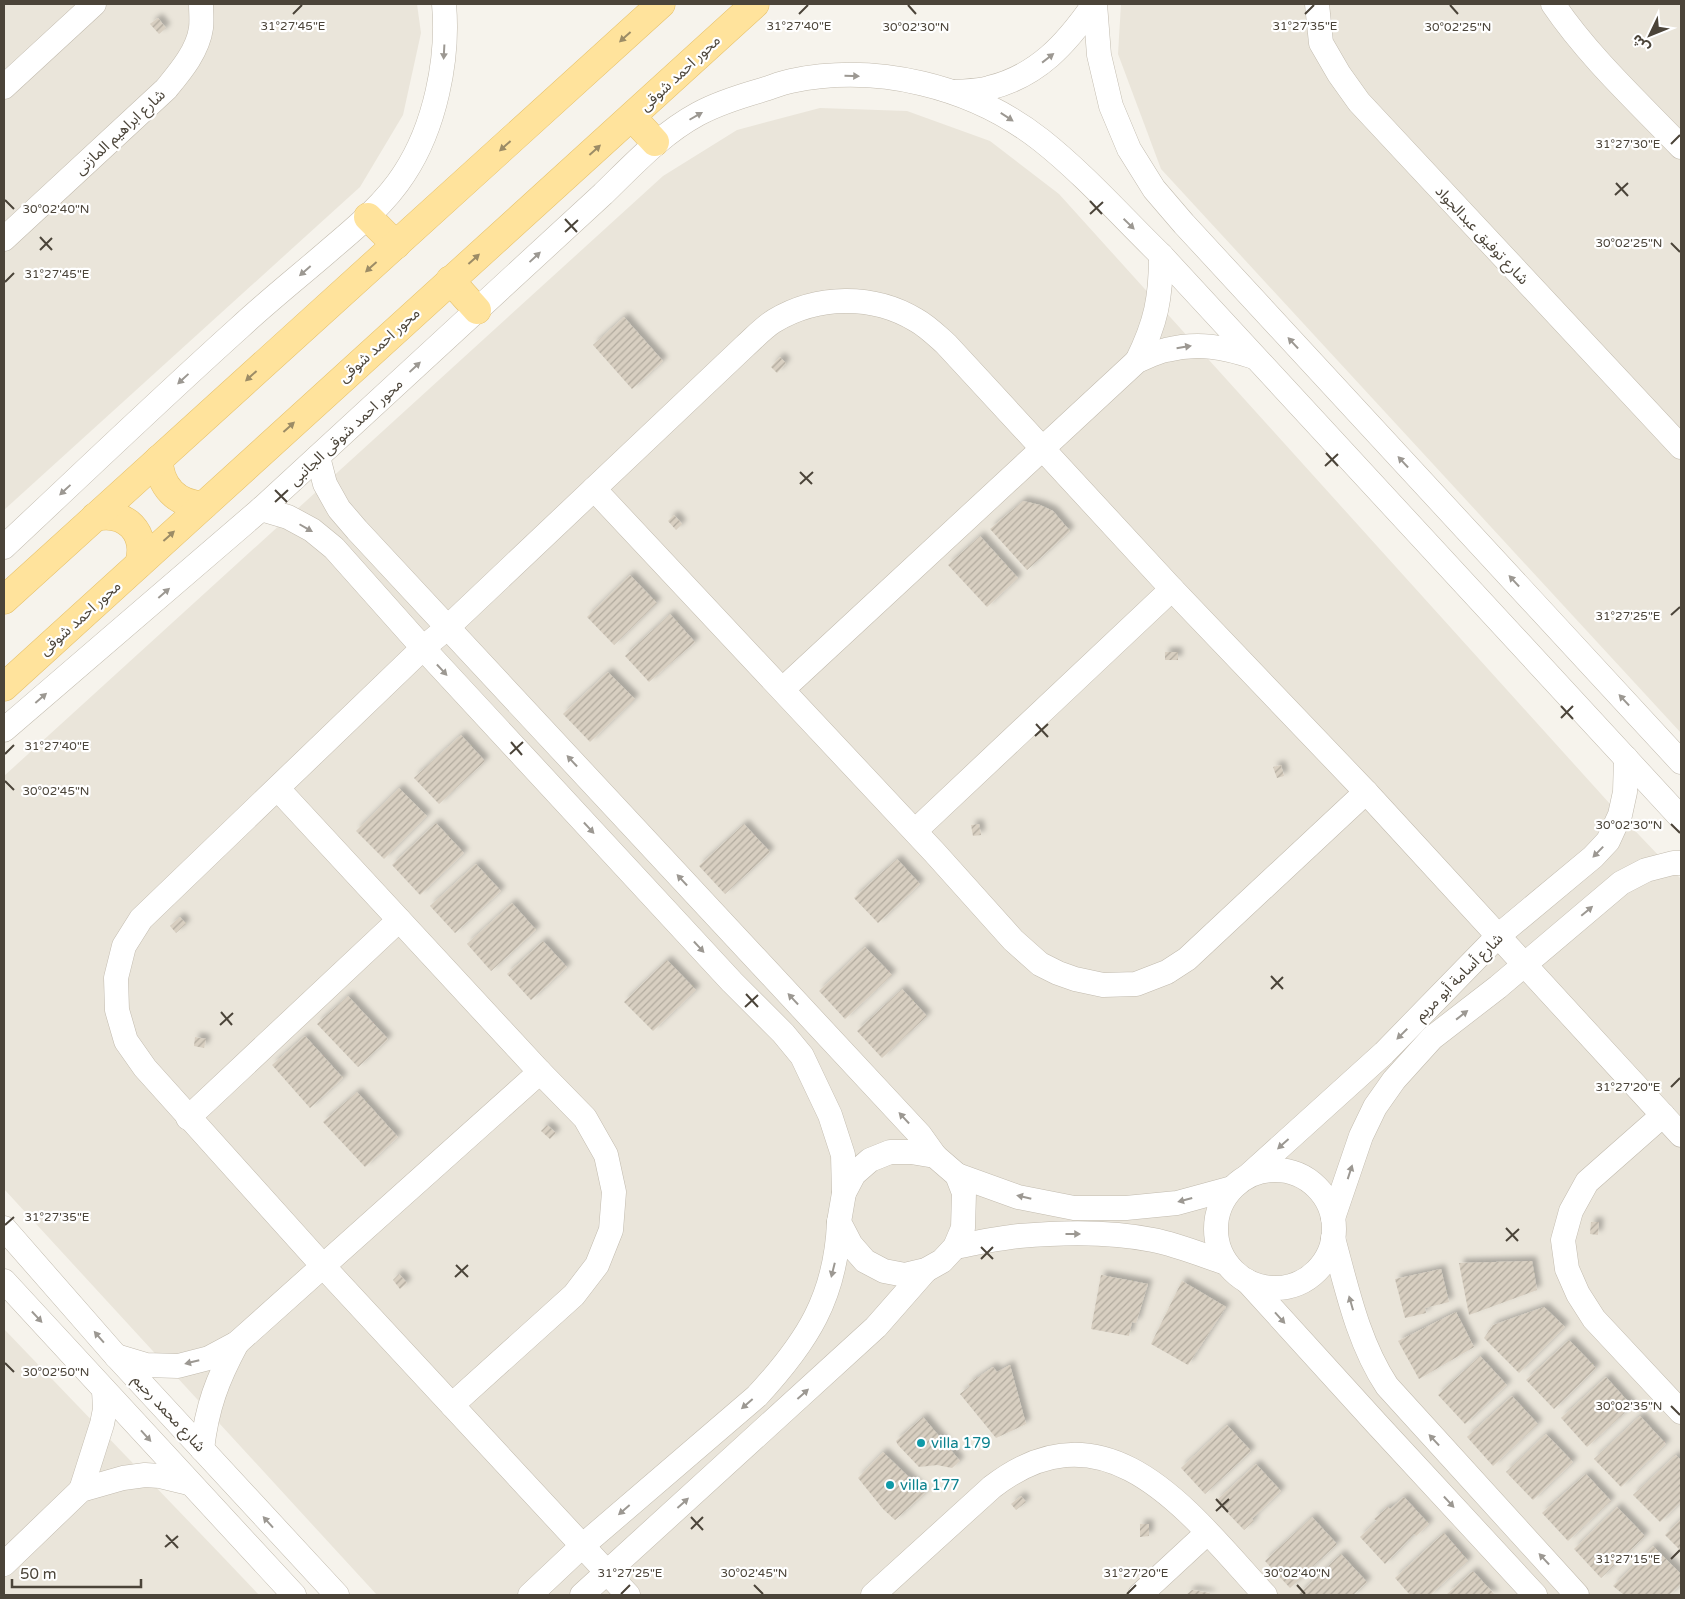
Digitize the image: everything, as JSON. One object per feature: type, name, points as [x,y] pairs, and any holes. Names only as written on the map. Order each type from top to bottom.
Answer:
[{"type":"main road","points":[[4,600],[661,4]]},
{"type":"main road","name":"محور احمد شوقى","points":[[4,687],[756,4]]},
{"type":"main road","points":[[632,117],[655,142]]},
{"type":"main road","points":[[368,216],[396,245]]},
{"type":"main road","points":[[450,280],[477,310]]},
{"type":"main road","points":[[159,459],[160,475],[174,495],[188,503],[204,505]]},
{"type":"main road","points":[[95,517],[112,516],[129,523],[140,538],[142,546],[139,564]]},
{"type":"street","points":[[4,87],[94,4]]},
{"type":"street","name":"شارع ابراهيم المازنى","points":[[4,239],[166,89],[182,70],[192,52],[201,29],[201,4]]},
{"type":"street","points":[[4,547],[239,327],[368,216],[404,175],[425,131],[441,79],[444,56],[444,4]]},
{"type":"street","points":[[954,92],[989,88],[1022,76],[1050,57],[1074,32],[1095,4]]},
{"type":"street","points":[[1095,4],[1099,55],[1111,106],[1129,149],[1154,189],[1681,762]]},
{"type":"street","name":"شارع توفيق عبدالجواد","points":[[1317,4],[1321,43],[1339,74],[1359,102],[1681,447]]},
{"type":"street","points":[[1553,4],[1586,46],[1619,83],[1681,147]]},
{"type":"street","name":"محور احمد شوقى الجانبى","points":[[4,730],[262,510],[318,456],[604,194],[655,142],[699,114],[743,95],[791,81],[841,75],[892,78],[954,92]]},
{"type":"street","points":[[954,92],[1000,113],[1041,140],[1078,173],[1161,255],[1681,818]]},
{"type":"street","points":[[783,689],[1137,361],[1149,336],[1158,310],[1162,283],[1161,255]]},
{"type":"street","points":[[628,1595],[323,1266],[145,1068],[126,1041],[116,1010],[116,978],[124,946],[141,919],[278,789],[422,648],[447,628],[738,353],[773,322],[808,306],[845,300],[882,305],[917,320],[946,344],[1044,448],[1172,589],[1366,792],[1681,1135]]},
{"type":"street","points":[[1137,361],[1166,350],[1196,345],[1227,348],[1256,357]]},
{"type":"street","points":[[318,456],[325,484],[339,509],[447,628],[920,1135],[935,1156],[957,1175],[964,1193],[963,1228],[955,1247],[942,1261],[926,1270],[905,1275],[884,1272],[865,1261],[851,1246],[839,1222]]},
{"type":"street","points":[[594,489],[915,831],[1013,940],[1040,964],[1058,973],[1103,985],[1136,984],[1167,972],[1187,959],[1366,792]]},
{"type":"street","points":[[262,510],[288,517],[312,530],[334,548],[422,648],[732,982],[783,1033],[802,1056],[830,1115],[843,1155],[844,1193],[839,1222],[838,1250],[829,1287],[816,1317],[793,1355],[757,1396],[582,1547],[530,1595]]},
{"type":"street","points":[[1448,565],[1476,540]]},
{"type":"street","points":[[915,831],[1172,589]]},
{"type":"street","points":[[1649,726],[1670,736],[1681,737]]},
{"type":"street","name":"شارع أسامة أبو مريم","points":[[957,1175],[1018,1197],[1074,1208],[1126,1208],[1178,1202],[1240,1181],[1384,1052],[1498,936],[1593,858],[1608,841],[1620,815],[1625,792],[1626,758]]},
{"type":"street","points":[[278,789],[540,1072],[586,1118],[606,1155],[614,1192],[611,1230],[597,1265],[574,1295],[452,1405]]},
{"type":"street","name":"شارع أسامة أبو مريم","points":[[1333,1228],[1361,1136],[1375,1107],[1394,1080],[1432,1038],[1498,988],[1621,883],[1646,870],[1673,863],[1681,863]]},
{"type":"street","points":[[188,1118],[399,920]]},
{"type":"street","points":[[116,1356],[146,1365],[178,1366],[209,1358],[237,1343],[540,1072]]},
{"type":"street","points":[[1663,1115],[1587,1182],[1571,1212],[1563,1240],[1568,1269],[1578,1294],[1594,1319],[1681,1412]]},
{"type":"street","points":[[844,1193],[854,1174],[870,1160],[890,1152],[911,1152],[935,1156]]},
{"type":"street","points":[[1535,1595],[1247,1282],[1226,1263],[1217,1244],[1215,1224],[1220,1204],[1240,1181],[1270,1170],[1291,1172],[1311,1182],[1325,1198],[1365,1346],[1374,1366],[1387,1386],[1576,1595]]},
{"type":"street","name":"شارع محمد رحيم","points":[[4,1228],[116,1356],[337,1595]]},
{"type":"street","points":[[1247,1282],[1265,1288],[1284,1288],[1302,1282],[1317,1271],[1328,1256],[1333,1228]]},
{"type":"street","points":[[955,1247],[1018,1236],[1072,1233],[1124,1236],[1153,1240],[1226,1263]]},
{"type":"street","points":[[582,1595],[876,1328],[926,1270]]},
{"type":"street","points":[[4,1281],[294,1595]]},
{"type":"street","points":[[202,1449],[206,1421],[213,1394],[223,1368],[237,1343]]},
{"type":"street","points":[[81,1490],[102,1424],[105,1409],[104,1390]]},
{"type":"street","points":[[873,1595],[1004,1477],[1036,1461],[1060,1455],[1092,1455],[1109,1459],[1126,1466],[1153,1482],[1184,1509],[1264,1595]]},
{"type":"street","points":[[4,1564],[81,1490],[123,1478],[145,1475],[160,1476],[189,1483]]},
{"type":"street","points":[[1140,1595],[1207,1533]]},
{"type":"street","points":[[272,1570],[292,1548]]},
{"type":"shaded area","points":[[4,4],[417,4],[421,33],[403,115],[360,187],[4,510]]},
{"type":"shaded area","points":[[1121,4],[1681,4],[1681,733],[1161,169],[1118,54]]},
{"type":"shaded area","points":[[820,108],[907,111],[990,141],[1059,194],[1620,815],[1681,879],[1681,1595],[377,1595],[4,1189],[4,776],[663,176],[737,130]]},
{"type":"shaded area","points":[[4,1329],[222,1556],[259,1595],[4,1595]]},
{"type":"building","points":[[158,18],[166,28],[159,34],[150,24]]},
{"type":"building","points":[[624,317],[663,361],[632,389],[593,345]]},
{"type":"building","points":[[780,357],[786,363],[777,373],[771,367]]},
{"type":"building","points":[[1023,501],[1040,505],[1053,511],[1070,531],[1027,570],[990,529]]},
{"type":"building","points":[[674,515],[682,524],[676,530],[668,521]]},
{"type":"building","points":[[980,536],[1018,578],[987,607],[948,565]]},
{"type":"building","points":[[630,575],[657,603],[614,645],[587,617]]},
{"type":"building","points":[[670,614],[695,642],[649,682],[625,656]]},
{"type":"building","points":[[1165,652],[1178,652],[1178,660],[1165,660]]},
{"type":"building","points":[[608,672],[635,699],[590,742],[563,714]]},
{"type":"building","points":[[461,735],[485,761],[439,804],[414,778]]},
{"type":"building","points":[[1281,765],[1284,776],[1277,778],[1273,767]]},
{"type":"building","points":[[399,788],[427,816],[384,859],[356,831]]},
{"type":"building","points":[[436,823],[464,853],[420,895],[392,865]]},
{"type":"building","points":[[744,824],[770,852],[725,894],[699,866]]},
{"type":"building","points":[[979,824],[981,835],[973,836],[971,825]]},
{"type":"building","points":[[897,859],[920,884],[878,923],[854,898]]},
{"type":"building","points":[[476,864],[501,891],[455,933],[430,906]]},
{"type":"building","points":[[512,903],[536,930],[491,971],[467,944]]},
{"type":"building","points":[[180,917],[186,924],[176,933],[170,926]]},
{"type":"building","points":[[543,941],[567,967],[531,1000],[507,974]]},
{"type":"building","points":[[865,947],[892,975],[845,1019],[819,991]]},
{"type":"building","points":[[667,960],[696,990],[653,1031],[624,1002]]},
{"type":"building","points":[[902,989],[927,1016],[882,1058],[857,1031]]},
{"type":"building","points":[[348,996],[388,1039],[358,1067],[317,1024]]},
{"type":"building","points":[[305,1036],[343,1078],[310,1108],[272,1065]]},
{"type":"building","points":[[195,1037],[206,1039],[204,1048],[194,1046]]},
{"type":"building","points":[[357,1092],[398,1137],[365,1167],[323,1122]]},
{"type":"building","points":[[547,1125],[556,1133],[550,1139],[541,1131]]},
{"type":"building","points":[[1591,1222],[1599,1222],[1598,1235],[1590,1234]]},
{"type":"building","points":[[1532,1261],[1537,1290],[1469,1315],[1459,1263]]},
{"type":"building","points":[[1441,1269],[1449,1302],[1425,1308],[1426,1313],[1405,1318],[1395,1279]]},
{"type":"building","points":[[399,1274],[407,1283],[400,1289],[393,1280]]},
{"type":"building","points":[[1101,1275],[1148,1284],[1136,1323],[1132,1322],[1129,1336],[1091,1329]]},
{"type":"building","points":[[1182,1281],[1226,1307],[1188,1365],[1151,1344]]},
{"type":"building","points":[[1544,1307],[1565,1327],[1519,1373],[1484,1338],[1493,1325]]},
{"type":"building","points":[[1456,1312],[1474,1347],[1419,1379],[1398,1341]]},
{"type":"building","points":[[1569,1340],[1596,1368],[1554,1409],[1526,1380]]},
{"type":"building","points":[[1480,1356],[1507,1385],[1465,1424],[1438,1395]]},
{"type":"building","points":[[1010,1365],[1026,1424],[996,1438],[960,1394],[970,1386],[968,1384],[993,1367],[997,1372]]},
{"type":"building","points":[[1606,1377],[1632,1406],[1587,1447],[1561,1418]]},
{"type":"building","points":[[1512,1396],[1538,1424],[1493,1466],[1467,1437]]},
{"type":"building","points":[[1640,1416],[1666,1444],[1621,1487],[1594,1459]]},
{"type":"building","name":"villa 179","points":[[923,1417],[960,1461],[952,1468],[937,1465],[919,1467],[898,1445],[896,1441]]},
{"type":"building","points":[[1227,1425],[1251,1451],[1205,1494],[1181,1468]]},
{"type":"building","points":[[1546,1434],[1573,1462],[1533,1500],[1506,1472]]},
{"type":"building","name":"villa 177","points":[[883,1452],[925,1493],[895,1520],[883,1509],[858,1478]]},
{"type":"building","points":[[1676,1455],[1681,1460],[1681,1502],[1660,1522],[1633,1495]]},
{"type":"building","points":[[1256,1464],[1281,1491],[1252,1519],[1254,1521],[1244,1530],[1216,1501]]},
{"type":"building","points":[[1586,1474],[1611,1501],[1568,1541],[1542,1513]]},
{"type":"building","points":[[1021,1496],[1026,1502],[1016,1510],[1011,1504]]},
{"type":"building","points":[[1404,1497],[1429,1524],[1416,1536],[1414,1534],[1385,1564],[1360,1537],[1377,1521],[1374,1519]]},
{"type":"building","points":[[1617,1507],[1645,1536],[1601,1578],[1574,1549]]},
{"type":"building","points":[[1312,1517],[1337,1544],[1290,1588],[1265,1561]]},
{"type":"building","points":[[1681,1519],[1681,1551],[1665,1535]]},
{"type":"building","points":[[1140,1524],[1149,1524],[1149,1536],[1140,1537]]},
{"type":"building","points":[[1444,1533],[1468,1561],[1430,1595],[1410,1595],[1395,1578]]},
{"type":"building","points":[[1653,1546],[1681,1574],[1681,1584],[1669,1595],[1624,1595],[1613,1586]]},
{"type":"building","points":[[1341,1554],[1367,1582],[1353,1595],[1299,1594]]},
{"type":"building","points":[[1473,1571],[1495,1595],[1446,1595]]},
{"type":"building","points":[[1192,1590],[1209,1593],[1212,1595],[1186,1595]]},
{"type":"place","name":"villa 179","points":[[921,1443]]},
{"type":"place","name":"villa 177","points":[[890,1485]]}]
